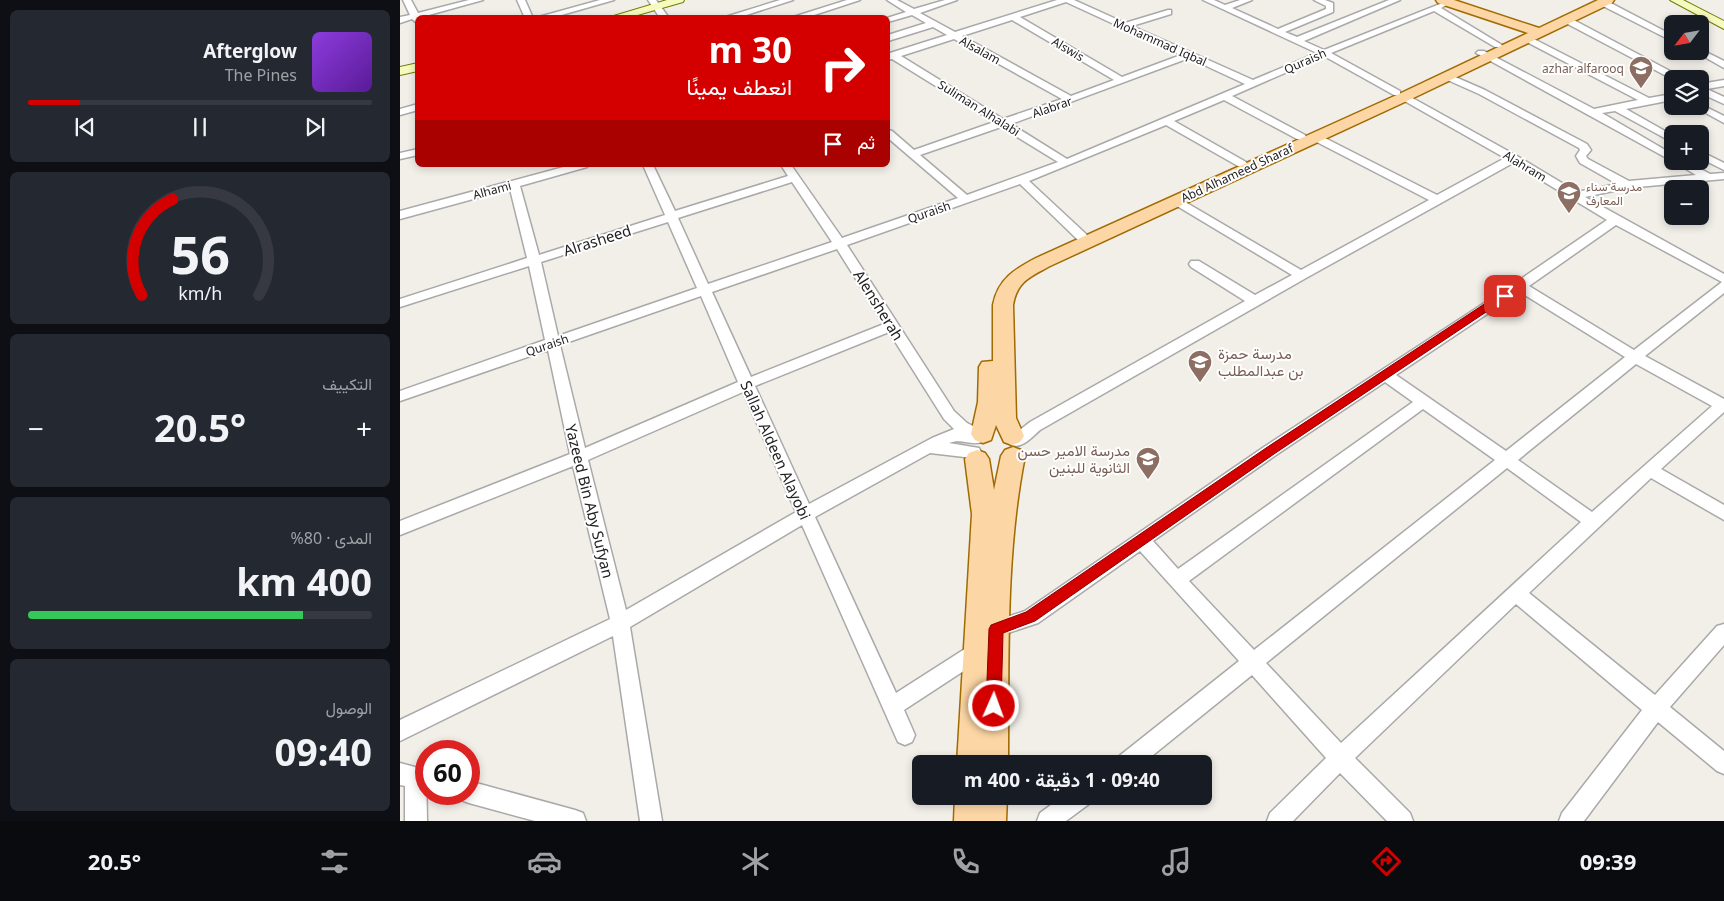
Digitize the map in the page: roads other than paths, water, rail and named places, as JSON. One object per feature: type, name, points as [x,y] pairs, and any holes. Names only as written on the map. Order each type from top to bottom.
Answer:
[{"type":"main road","name":"Abd Alhameed Sharaf","points":[[1529,29],[1565,19],[1601,1]]},
{"type":"main road","name":"Abd Alhameed Sharaf","points":[[1400,95],[1446,76],[1529,29],[1601,1]]},
{"type":"main road","points":[[1448,2],[1529,29]]},
{"type":"main road","name":"Abd Alhameed Sharaf","points":[[1014,444],[1005,418],[1003,306],[1005,291],[1009,284],[1043,262],[1176,201],[1489,51]]},
{"type":"main road","name":"Abd Alhameed Sharaf","points":[[973,755],[985,514],[978,444],[989,402],[995,291],[1004,279],[1020,267],[1242,164],[1308,137]]},
{"type":"main road","points":[[995,431],[1014,444],[1009,460],[996,464],[989,464],[978,444],[995,431]]},
{"type":"main road","points":[[992,755],[996,629],[1004,504],[1014,444]]},
{"type":"main road","points":[[970,821],[971,805]]},
{"type":"main road","points":[[990,821],[991,805]]},
{"type":"street","points":[[407,0],[415,18]]},
{"type":"street","points":[[432,15],[479,0]]},
{"type":"street","points":[[521,0],[528,15]]},
{"type":"street","points":[[551,15],[610,0]]},
{"type":"street","points":[[620,15],[654,3],[679,0]]},
{"type":"street","points":[[736,15],[789,0]]},
{"type":"street","points":[[804,15],[856,0]]},
{"type":"street","name":"Alsalam","points":[[891,0],[1070,100]]},
{"type":"street","points":[[890,19],[953,0]]},
{"type":"street","points":[[890,56],[1066,0]]},
{"type":"street","name":"Mohammad Iqbal","points":[[1066,0],[1253,84]]},
{"type":"street","name":"Alahram","points":[[1207,0],[1324,53],[1513,158],[1615,220],[1724,280]]},
{"type":"street","points":[[1224,8],[1248,0]]},
{"type":"street","points":[[1278,32],[1330,10],[1330,5],[1318,0]]},
{"type":"street","points":[[1298,40],[1396,0]]},
{"type":"street","points":[[1675,0],[1724,26]]},
{"type":"street","points":[[1684,0],[1724,21]]},
{"type":"street","points":[[1601,1],[1664,34]]},
{"type":"street","points":[[1448,2],[1489,51],[1664,153]]},
{"type":"street","name":"Quraish","points":[[400,396],[1022,180],[1448,2]]},
{"type":"street","points":[[654,3],[663,15]]},
{"type":"street","points":[[1126,26],[1168,12]]},
{"type":"street","name":"Alswis","points":[[1013,16],[1122,81]]},
{"type":"street","points":[[1565,19],[1664,71]]},
{"type":"street","points":[[400,20],[415,20]]},
{"type":"street","points":[[890,37],[933,24]]},
{"type":"street","points":[[1529,29],[1647,101]]},
{"type":"street","name":"Alabrar","points":[[912,154],[1070,100],[1190,55]]},
{"type":"street","name":"Suliman Alhalabi","points":[[890,56],[1005,123],[1065,162]]},
{"type":"street","points":[[1709,56],[1724,64]]},
{"type":"street","points":[[400,71],[415,68]]},
{"type":"street","points":[[1446,76],[1482,92],[1583,146],[1586,150],[1581,156],[1584,161],[1627,185]]},
{"type":"street","points":[[1709,86],[1724,83]]},
{"type":"street","points":[[1709,93],[1724,101]]},
{"type":"street","points":[[1224,96],[1438,200]]},
{"type":"street","points":[[1593,112],[1664,98]]},
{"type":"street","points":[[1616,107],[1664,134]]},
{"type":"street","points":[[400,112],[415,108]]},
{"type":"street","points":[[1709,112],[1724,120]]},
{"type":"street","points":[[1166,121],[1242,164]]},
{"type":"street","points":[[890,135],[965,199]]},
{"type":"street","points":[[400,156],[415,153]]},
{"type":"street","points":[[1014,444],[1035,426],[1301,274],[1513,158]]},
{"type":"street","points":[[1709,159],[1724,167]]},
{"type":"street","name":"Alhami","points":[[400,215],[576,167]]},
{"type":"street","name":"Sallah Aldeen Alayobi","points":[[649,167],[904,735]]},
{"type":"street","name":"Alensherah","points":[[788,167],[841,242],[891,326],[949,415],[978,444]]},
{"type":"street","points":[[1693,170],[1724,186]]},
{"type":"street","points":[[1574,196],[1627,185],[1724,176]]},
{"type":"street","name":"Alrasheed","points":[[400,303],[795,177]]},
{"type":"street","points":[[1022,180],[1082,238]]},
{"type":"street","name":"Yazeed Bin Aby Sufyan","points":[[514,184],[534,260],[579,457],[620,623],[651,821]]},
{"type":"street","points":[[1176,201],[1301,274]]},
{"type":"street","points":[[996,629],[1030,617],[1384,374],[1520,286],[1615,220]]},
{"type":"street","points":[[1195,264],[1255,301]]},
{"type":"street","points":[[1278,821],[1340,758],[1593,521],[1723,406],[1635,357],[1520,286]]},
{"type":"street","points":[[1136,755],[1724,286]]},
{"type":"street","points":[[400,528],[579,457],[746,384],[891,326]]},
{"type":"street","points":[[1384,374],[1593,521]]},
{"type":"street","points":[[1178,579],[1423,402]]},
{"type":"street","points":[[400,731],[620,623],[806,514],[928,447],[978,444]]},
{"type":"street","points":[[1650,470],[1724,514]]},
{"type":"street","points":[[1142,540],[1340,758],[1402,821]]},
{"type":"street","points":[[1516,594],[1724,764]]},
{"type":"street","points":[[1570,821],[1656,708],[1724,632]]},
{"type":"street","points":[[892,707],[978,651]]},
{"type":"street","points":[[409,775],[416,821]]},
{"type":"street","points":[[480,795],[575,821]]},
{"type":"street","points":[[1048,821],[1069,805]]},
{"type":"place","name":"azhar alfarooq","points":[[1641,89]]},
{"type":"place","name":"مدرسة سناء المعارف","points":[[1569,214]]},
{"type":"place","name":"مدرسة حمزة بن عبدالمطلب","points":[[1200,383]]},
{"type":"place","name":"مدرسة الامير حسن الثانوية للبنين","points":[[1148,480]]}]
